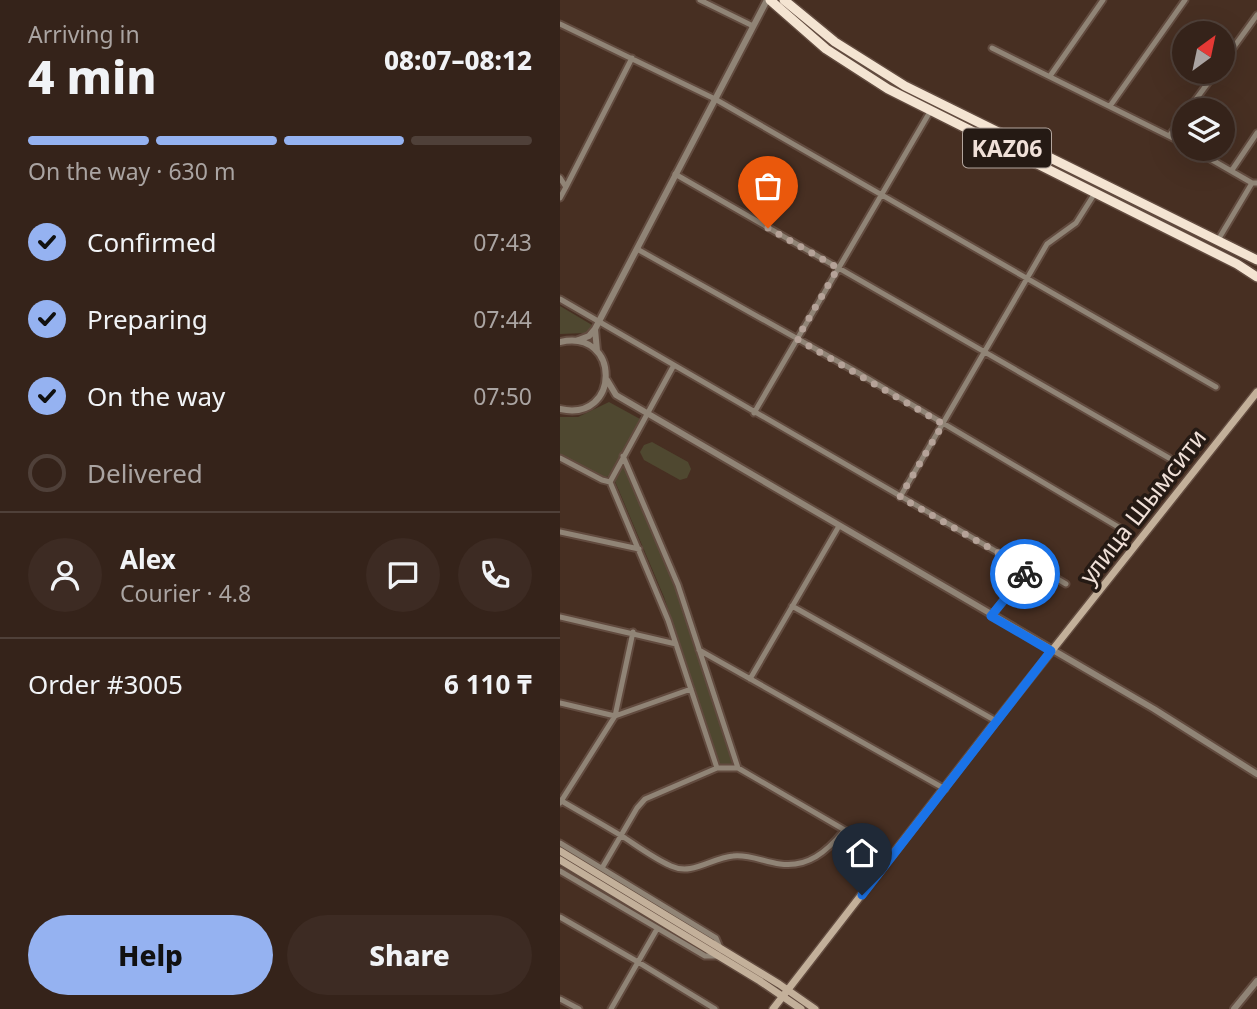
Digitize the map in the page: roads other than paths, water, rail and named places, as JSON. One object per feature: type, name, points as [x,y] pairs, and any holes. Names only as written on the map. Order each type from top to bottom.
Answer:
[{"type":"highway","name":"KАZ06","points":[[769,0],[841,60],[888,89],[1245,269],[1257,278]]},
{"type":"highway","name":"KАZ06","points":[[785,0],[835,43],[905,86],[1257,260]]},
{"type":"main road","name":"улица Шымсити","points":[[773,1009],[996,721],[1257,392]]},
{"type":"main road","points":[[560,851],[719,953]]},
{"type":"main road","points":[[560,860],[815,1009]]},
{"type":"main road","points":[[786,993],[801,1009]]},
{"type":"street","points":[[700,0],[753,26]]},
{"type":"street","points":[[560,342],[576,341],[589,336],[595,329],[769,0]]},
{"type":"street","points":[[1050,76],[1103,0]]},
{"type":"street","points":[[1110,106],[1185,0]]},
{"type":"street","points":[[1236,44],[1257,15]]},
{"type":"street","points":[[560,24],[715,99],[1216,387]]},
{"type":"street","points":[[992,48],[1172,138]]},
{"type":"street","points":[[560,198],[632,58]]},
{"type":"street","points":[[754,413],[931,110]]},
{"type":"street","points":[[1169,136],[1172,132]]},
{"type":"street","points":[[1232,170],[1257,133]]},
{"type":"street","points":[[1215,161],[1254,183],[1217,241]]},
{"type":"street","points":[[675,174],[1169,458]]},
{"type":"street","points":[[560,178],[566,187]]},
{"type":"street","points":[[900,497],[1047,244],[1076,223],[1095,193]]},
{"type":"street","points":[[637,249],[1120,527]]},
{"type":"street","points":[[560,299],[1023,567],[1026,573]]},
{"type":"street","points":[[595,329],[597,351]]},
{"type":"street","points":[[576,341],[597,351],[605,365],[607,380],[616,395],[1154,709],[1257,774]]},
{"type":"street","points":[[674,365],[610,482],[676,644],[717,768]]},
{"type":"street","points":[[596,401],[607,380]]},
{"type":"street","points":[[562,411],[583,409],[596,401],[616,395]]},
{"type":"street","points":[[623,456],[678,585],[738,768]]},
{"type":"street","points":[[560,458],[610,482]]},
{"type":"street","points":[[750,679],[839,526]]},
{"type":"street","points":[[560,532],[639,549]]},
{"type":"street","points":[[991,616],[1026,573]]},
{"type":"street","points":[[1026,573],[1049,574],[1066,584]]},
{"type":"street","points":[[792,606],[996,721]]},
{"type":"street","points":[[560,617],[676,644]]},
{"type":"street","points":[[633,632],[615,716],[560,801],[671,867],[690,869],[735,855],[781,864],[798,864],[817,858],[844,832]]},
{"type":"street","points":[[699,650],[945,789]]},
{"type":"street","points":[[560,703],[615,716],[691,689]]},
{"type":"street","points":[[602,868],[645,799],[717,768],[738,768],[891,857]]},
{"type":"street","points":[[560,844],[716,937],[719,953],[705,956],[560,871]]},
{"type":"street","points":[[560,917],[715,1009]]},
{"type":"street","points":[[611,1009],[657,929]]},
{"type":"street","points":[[1234,1009],[1257,981]]},
{"type":"street","points":[[560,999],[579,1009]]}]
